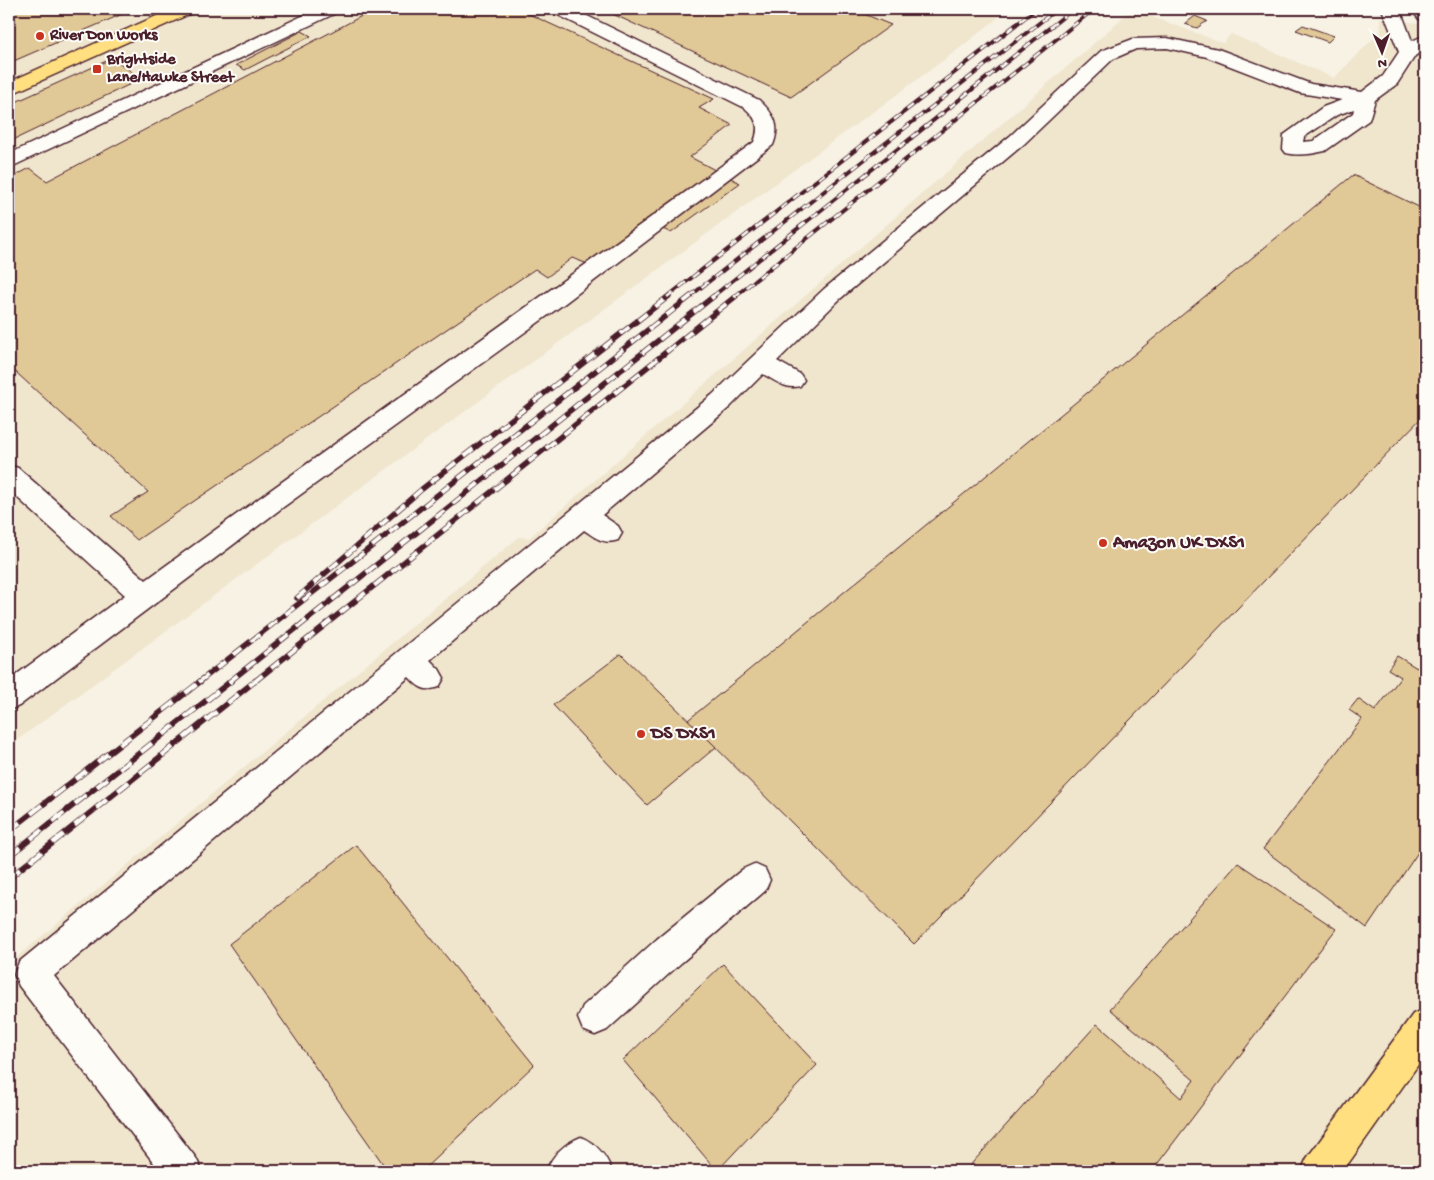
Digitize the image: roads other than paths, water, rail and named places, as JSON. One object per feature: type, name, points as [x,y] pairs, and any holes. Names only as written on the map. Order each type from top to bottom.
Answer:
[{"type":"main road","points":[[9,89],[186,9]]},
{"type":"main road","points":[[1320,1171],[1425,1026]]},
{"type":"lane","points":[[9,162],[330,9]]},
{"type":"lane","points":[[9,697],[763,145],[769,132],[764,115],[752,104],[560,9]]},
{"type":"lane","points":[[183,1171],[31,974],[420,668],[583,515],[721,401],[832,294],[1017,140],[1107,56],[1133,44],[1167,43],[1212,53],[1306,89],[1366,98],[1390,80],[1417,46],[1391,9]]},
{"type":"lane","points":[[1420,9],[1425,15]]},
{"type":"lane","points":[[761,362],[792,380]]},
{"type":"lane","points":[[9,475],[145,596]]},
{"type":"lane","points":[[583,515],[609,533]]},
{"type":"lane","points":[[595,1018],[669,951],[754,880]]},
{"type":"lane","points":[[565,1171],[581,1156],[593,1171]]},
{"type":"railway","points":[[667,297],[1036,9]]},
{"type":"railway","points":[[689,297],[1057,9]]},
{"type":"railway","points":[[712,297],[1073,9]]},
{"type":"railway","points":[[734,297],[1094,9]]},
{"type":"railway","points":[[297,598],[422,489],[669,296]]},
{"type":"railway","points":[[199,682],[691,296]]},
{"type":"railway","points":[[229,682],[714,296]]},
{"type":"railway","points":[[254,682],[736,296]]},
{"type":"railway","points":[[9,831],[201,681]]},
{"type":"railway","points":[[9,856],[231,681]]},
{"type":"railway","points":[[9,878],[255,681]]},
{"type":"place","name":"River Don Works","points":[[40,36]]},
{"type":"place","name":"Brightside Lane/Hawke Street","points":[[97,69]]},
{"type":"place","name":"Amazon UK DXS1","points":[[1103,543]]},
{"type":"place","name":"DS DXS1","points":[[641,734]]}]
